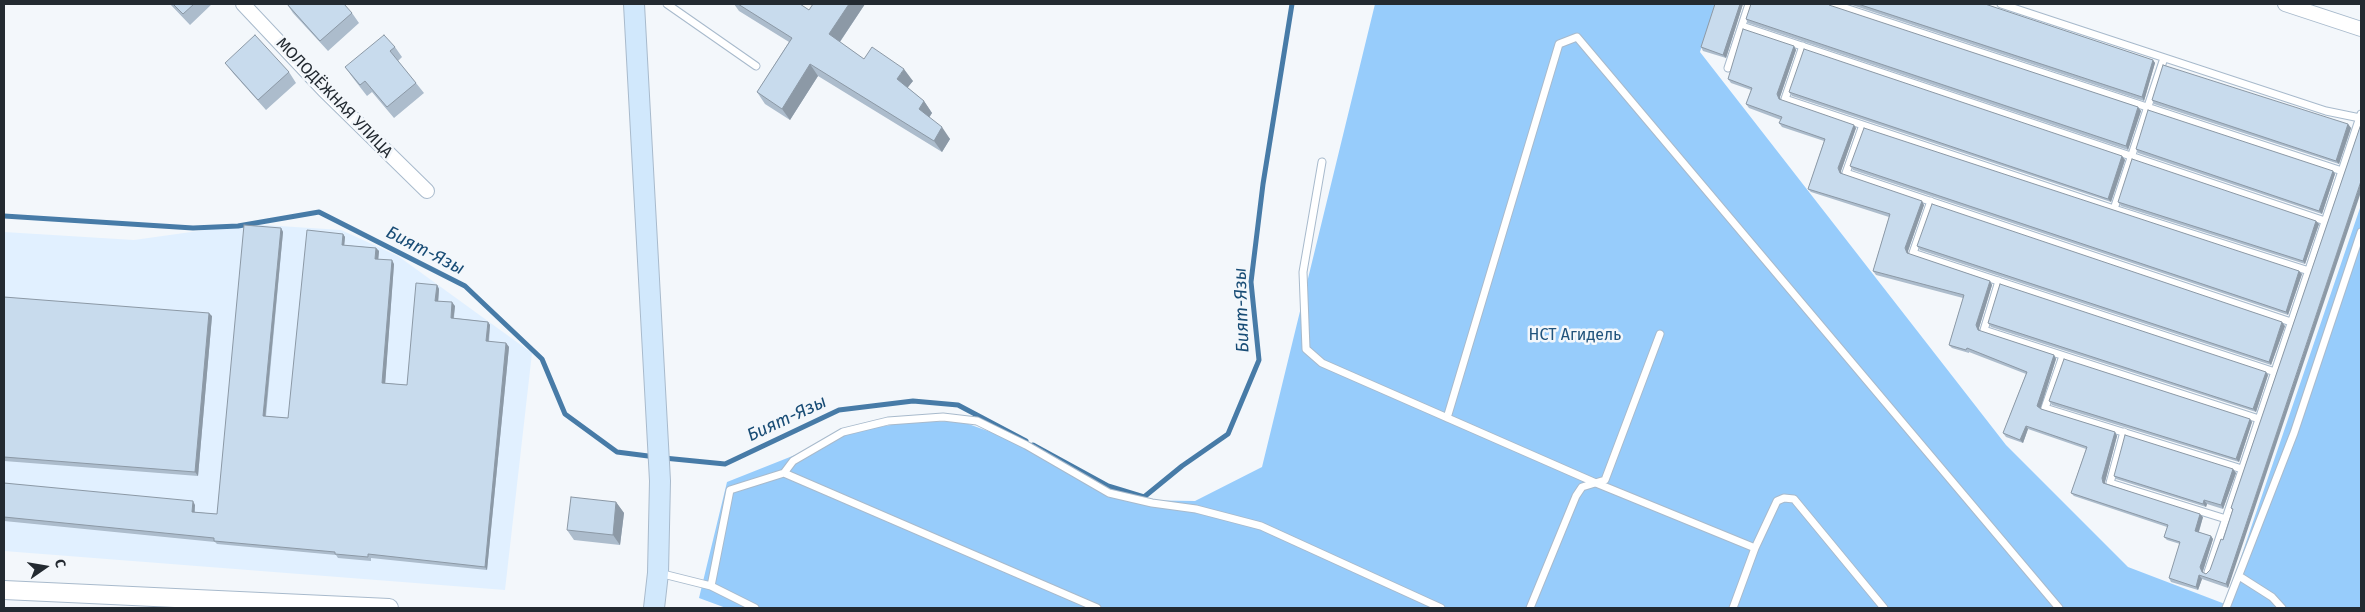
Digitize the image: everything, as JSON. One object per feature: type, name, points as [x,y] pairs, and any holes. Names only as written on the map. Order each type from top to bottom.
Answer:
[{"type":"main road","points":[[634,4],[660,472],[658,573],[654,608]]},
{"type":"street","name":"МОЛОДЁЖНАЯ УЛИЦА","points":[[243,4],[324,90],[427,191]]},
{"type":"street","points":[[2285,4],[2361,29]]},
{"type":"street","points":[[4,590],[120,602],[389,608]]},
{"type":"lane","points":[[667,4],[756,66]]},
{"type":"lane","points":[[1728,68],[1749,4]]},
{"type":"lane","points":[[1833,4],[2342,171]]},
{"type":"lane","points":[[2001,4],[2326,111],[2360,116],[2208,572]]},
{"type":"lane","points":[[1742,26],[2131,158],[2325,221]]},
{"type":"lane","points":[[1447,418],[1559,44],[1578,37],[2059,608]]},
{"type":"lane","points":[[1803,46],[1785,99],[2114,209],[2309,271]]},
{"type":"lane","points":[[2114,209],[2164,58]]},
{"type":"lane","points":[[1863,125],[1846,173],[2291,322]]},
{"type":"lane","points":[[1322,162],[1303,272],[1306,349],[1322,363],[1596,483],[1755,548]]},
{"type":"lane","points":[[1931,201],[1913,253],[2275,372]]},
{"type":"lane","points":[[2226,608],[2294,432],[2361,232]]},
{"type":"lane","points":[[1999,282],[1984,330],[2259,419]]},
{"type":"lane","points":[[1530,608],[1576,496],[1582,487],[1605,480],[1660,334]]},
{"type":"lane","points":[[2063,356],[2045,408],[2242,469]]},
{"type":"lane","points":[[711,586],[730,490],[784,473],[793,461],[843,432],[888,421],[943,417],[977,422],[1026,445],[1109,493],[1152,504],[1196,509],[1261,526],[1441,608]]},
{"type":"lane","points":[[2124,432],[2110,484],[2226,519]]},
{"type":"lane","points":[[784,473],[1097,608]]},
{"type":"lane","points":[[1734,608],[1755,548],[1777,500],[1784,498],[1794,499],[1884,608]]},
{"type":"lane","points":[[658,573],[711,586],[755,608]]},
{"type":"lane","points":[[2239,576],[2272,597],[2282,608]]},
{"type":"shaded area","points":[[248,224],[341,230],[398,256],[532,353],[505,590],[4,551],[4,232],[134,240]]},
{"type":"green space","name":"НСТ Агидель","points":[[1375,4],[1715,4],[1700,52],[2006,445],[2128,567],[2225,604],[2361,205],[2361,608],[726,608],[699,598],[727,482],[858,430],[911,422],[960,421],[1013,440],[1129,500],[1195,501],[1262,467]]},
{"type":"building","points":[[173,4],[194,4],[183,14]]},
{"type":"building","points":[[287,4],[344,4],[352,13],[320,41]]},
{"type":"building","points":[[738,4],[800,4],[809,10],[813,4],[849,4],[829,34],[864,59],[872,47],[904,69],[897,79],[924,101],[919,109],[942,127],[934,141],[810,64],[782,109],[757,92],[792,38]]},
{"type":"building","points":[[1715,4],[1740,4],[1723,55],[1701,47]]},
{"type":"building","points":[[1751,4],[1828,4],[2138,107],[2126,146],[1746,19]]},
{"type":"building","points":[[1858,4],[1985,4],[2153,60],[2142,97]]},
{"type":"building","points":[[1743,29],[1794,46],[1777,94],[1779,99],[1854,125],[1838,168],[1840,173],[1922,201],[1905,248],[1907,253],[1990,281],[1976,325],[1978,330],[2054,355],[2037,406],[2041,409],[2115,432],[2102,478],[2103,483],[2200,514],[2195,531],[2211,536],[2200,567],[2202,572],[2206,574],[2210,570],[2221,539],[2223,540],[2233,509],[2231,508],[2361,124],[2361,181],[2226,584],[2199,575],[2196,587],[2169,578],[2180,542],[2164,537],[2168,525],[2071,493],[2087,447],[2026,426],[2020,440],[2003,433],[2027,372],[1967,348],[1966,350],[1949,345],[1964,295],[1873,271],[1890,214],[1808,189],[1825,139],[1779,123],[1782,117],[1746,104],[1752,88],[1728,79]]},
{"type":"building","points":[[255,35],[289,72],[258,100],[225,63]]},
{"type":"building","points":[[384,35],[395,47],[390,51],[416,83],[387,107],[365,81],[360,85],[345,67]]},
{"type":"building","points":[[1804,49],[2122,156],[2108,199],[1789,92]]},
{"type":"building","points":[[2163,65],[2348,124],[2336,161],[2152,100]]},
{"type":"building","points":[[2148,110],[2333,171],[2319,211],[2136,149]]},
{"type":"building","points":[[1864,128],[2299,271],[2286,312],[1850,166]]},
{"type":"building","points":[[2132,159],[2316,221],[2303,261],[2118,202]]},
{"type":"building","points":[[1932,204],[2282,322],[2269,362],[1917,246]]},
{"type":"building","points":[[244,225],[281,228],[263,416],[288,418],[307,230],[343,234],[342,245],[376,248],[375,259],[392,260],[382,383],[407,385],[416,283],[437,285],[435,301],[452,302],[451,318],[488,322],[486,341],[506,343],[485,567],[368,554],[368,557],[335,554],[335,552],[214,541],[214,538],[4,517],[4,483],[193,501],[192,512],[217,514]]},
{"type":"building","points":[[2000,284],[2266,372],[2253,409],[1988,323]]},
{"type":"building","points":[[4,297],[209,313],[195,472],[4,457]]},
{"type":"building","points":[[2064,359],[2250,419],[2236,459],[2049,401]]},
{"type":"building","points":[[2125,435],[2233,469],[2221,505],[2204,500],[2203,504],[2114,476]]},
{"type":"building","points":[[571,497],[616,502],[613,535],[567,530]]},
{"type":"waterway","name":"Бият-Язы","points":[[1033,445],[1108,486],[1144,497],[1182,466],[1228,434],[1259,360],[1251,282],[1263,184],[1292,4]]},
{"type":"waterway","name":"Бият-Язы","points":[[4,216],[193,228],[238,226],[319,212],[465,286],[542,359],[565,414],[617,452],[656,457]]},
{"type":"waterway","name":"Бият-Язы","points":[[664,458],[725,464],[839,410],[913,401],[958,405],[1026,441]]}]
